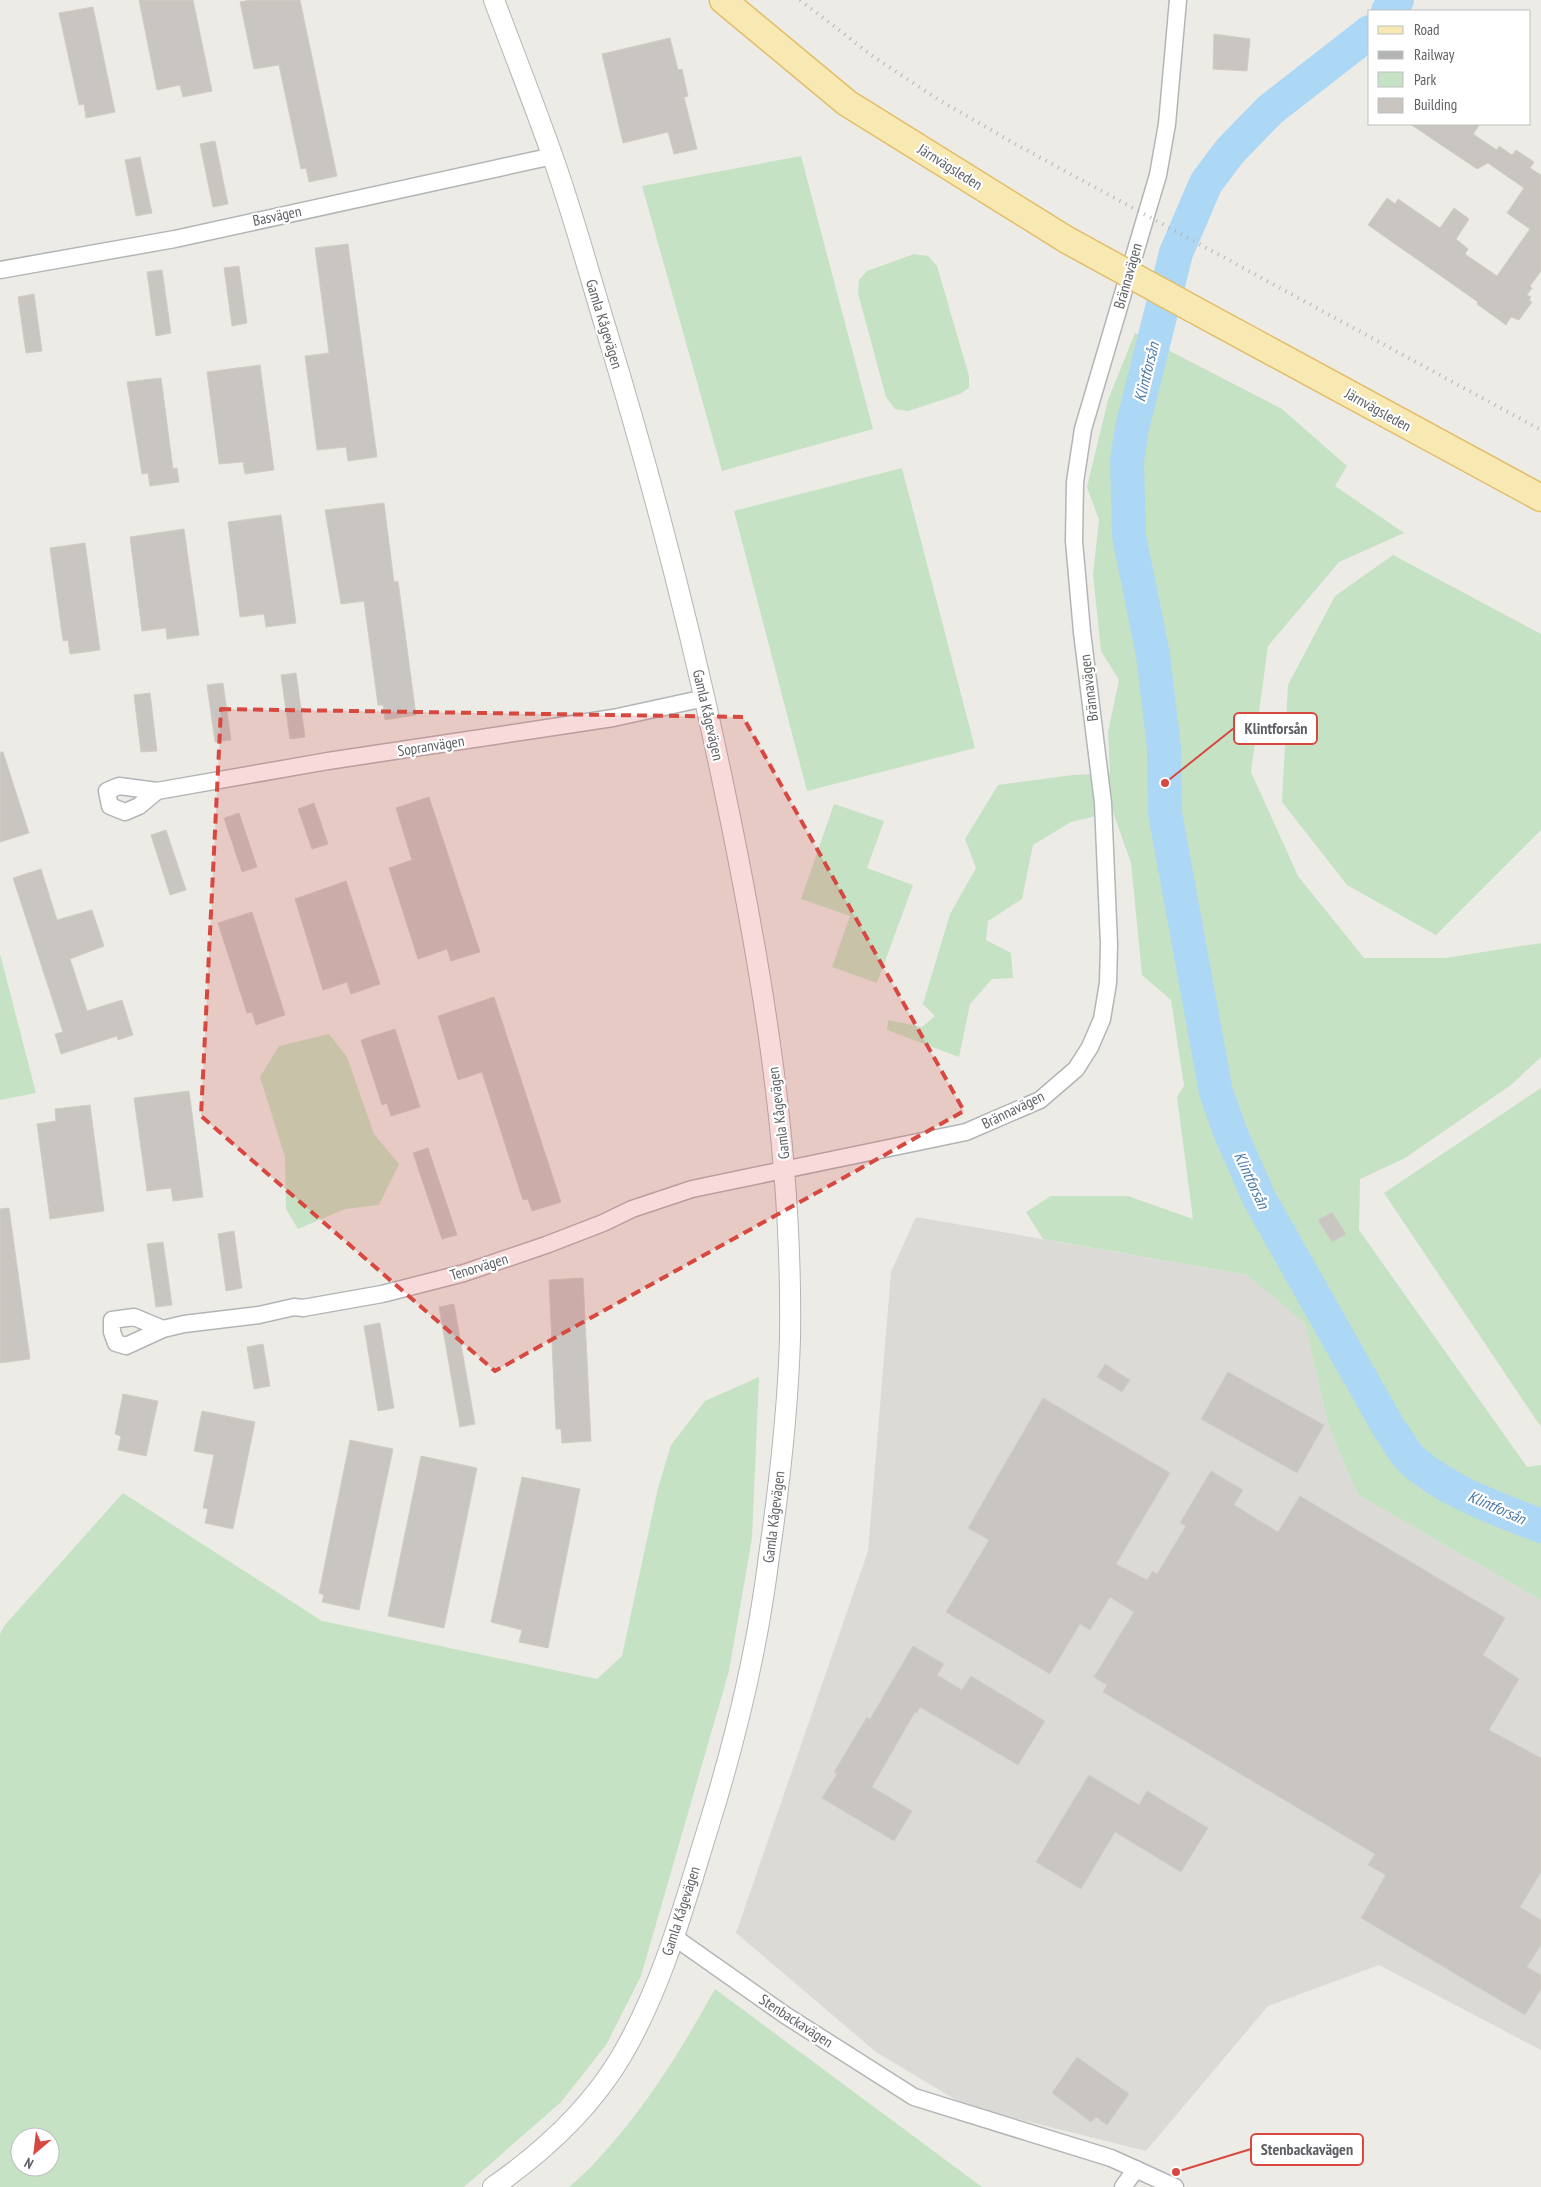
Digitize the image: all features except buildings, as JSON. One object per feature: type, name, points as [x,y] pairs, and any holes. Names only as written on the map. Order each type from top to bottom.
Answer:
[{"type":"main road","name":"Järnvägsleden","points":[[724,0],[847,103],[1067,240],[1541,498]]},
{"type":"street","name":"Gamla Kågevägen","points":[[494,0],[553,156],[641,444],[706,698],[749,907],[770,1033],[785,1169],[790,1343],[778,1490],[765,1590],[749,1676],[715,1805],[674,1937],[642,2017],[614,2067],[582,2109],[548,2143],[494,2187]]},
{"type":"street","name":"Brännavägen","points":[[785,1169],[966,1132],[1040,1100],[1076,1068],[1090,1047],[1102,1019],[1108,983],[1109,944],[1103,803],[1082,632],[1075,550],[1075,482],[1083,429],[1158,175],[1167,124],[1178,0]]},
{"type":"street","name":"Basvägen","points":[[0,270],[175,239],[553,156]]},
{"type":"street","name":"Sopranvägen","points":[[157,790],[613,718],[706,698]]},
{"type":"street","name":"Tenorvägen","points":[[163,1329],[184,1324],[259,1315],[294,1307],[303,1308],[382,1294],[464,1273],[546,1245],[603,1223],[632,1209],[692,1189],[785,1169]]},
{"type":"street","name":"Stenbackavägen","points":[[674,1937],[785,2015],[914,2097],[1111,2158],[1175,2187]]},
{"type":"street","points":[[1123,2187],[1136,2169]]},
{"type":"highlighted area","points":[[221,709],[743,717],[964,1111],[495,1371],[201,1116]]},
{"type":"shaded area","points":[[916,1217],[1247,1275],[1305,1324],[1329,1428],[1358,1495],[1541,1600],[1541,2050],[1379,1965],[1268,2006],[1146,2151],[966,2106],[876,2052],[736,1933],[868,1551],[891,1272]]},
{"type":"green space","points":[[801,156],[873,429],[722,471],[642,186]]},
{"type":"green space","points":[[914,254],[928,256],[937,266],[969,376],[969,388],[960,394],[908,411],[895,409],[886,397],[858,293],[859,280],[867,271]]},
{"type":"green space","points":[[1135,333],[1282,409],[1347,466],[1335,486],[1404,533],[1339,562],[1268,646],[1251,772],[1298,876],[1364,958],[1445,958],[1541,943],[1541,1057],[1511,1085],[1405,1158],[1360,1179],[1359,1230],[1527,1467],[1541,1465],[1541,1600],[1358,1495],[1329,1428],[1305,1324],[1247,1275],[1043,1239],[1026,1212],[1051,1196],[1128,1196],[1193,1219],[1177,1097],[1184,1086],[1171,1000],[1142,975],[1131,863],[1113,812],[1071,822],[1033,845],[1022,899],[988,921],[986,940],[1011,953],[1013,978],[992,979],[970,1004],[959,1057],[887,1030],[888,1020],[922,1027],[935,1016],[923,1004],[950,914],[976,868],[965,839],[998,785],[1073,775],[1110,773],[1108,732],[1119,680],[1101,651],[1093,574],[1099,520],[1087,487],[1108,400]]},
{"type":"green space","points":[[902,468],[975,748],[807,791],[734,511]]},
{"type":"green space","points":[[1393,555],[1541,634],[1541,830],[1436,935],[1347,885],[1282,802],[1288,685],[1335,596]]},
{"type":"green space","points":[[834,804],[884,821],[867,868],[913,885],[877,983],[832,967],[850,916],[801,899]]},
{"type":"green space","points":[[0,954],[36,1093],[0,1100]]},
{"type":"green space","points":[[329,1034],[347,1057],[374,1134],[399,1164],[379,1205],[345,1209],[298,1229],[286,1209],[285,1157],[260,1077],[279,1046]]},
{"type":"green space","points":[[1541,1088],[1541,1427],[1384,1193]]},
{"type":"green space","points":[[759,1377],[752,1538],[729,1671],[641,1976],[606,2045],[561,2102],[464,2187],[0,2187],[0,1634],[4,1626],[123,1493],[322,1621],[597,1679],[622,1656],[658,1488],[671,1445],[705,1401]]},
{"type":"green space","points":[[715,1989],[982,2187],[569,2187],[592,2166],[616,2139],[648,2098],[690,2033]]},
{"type":"waterway","name":"Klintforsån","points":[[1389,10],[1397,0]]},
{"type":"waterway","name":"Klintforsån","points":[[1368,34],[1271,109],[1230,151],[1206,183],[1176,253],[1132,428],[1127,461],[1129,536],[1153,655],[1164,748],[1165,813],[1216,1092],[1231,1134],[1259,1198],[1389,1428],[1407,1455],[1443,1483],[1491,1506],[1541,1526]]},
{"type":"railway","points":[[800,0],[874,57],[939,100],[1019,146],[1541,430]]},
{"type":"place","name":"Klintforsån","points":[[1165,783]]},
{"type":"place","name":"Stenbackavägen","points":[[1176,2172]]}]
